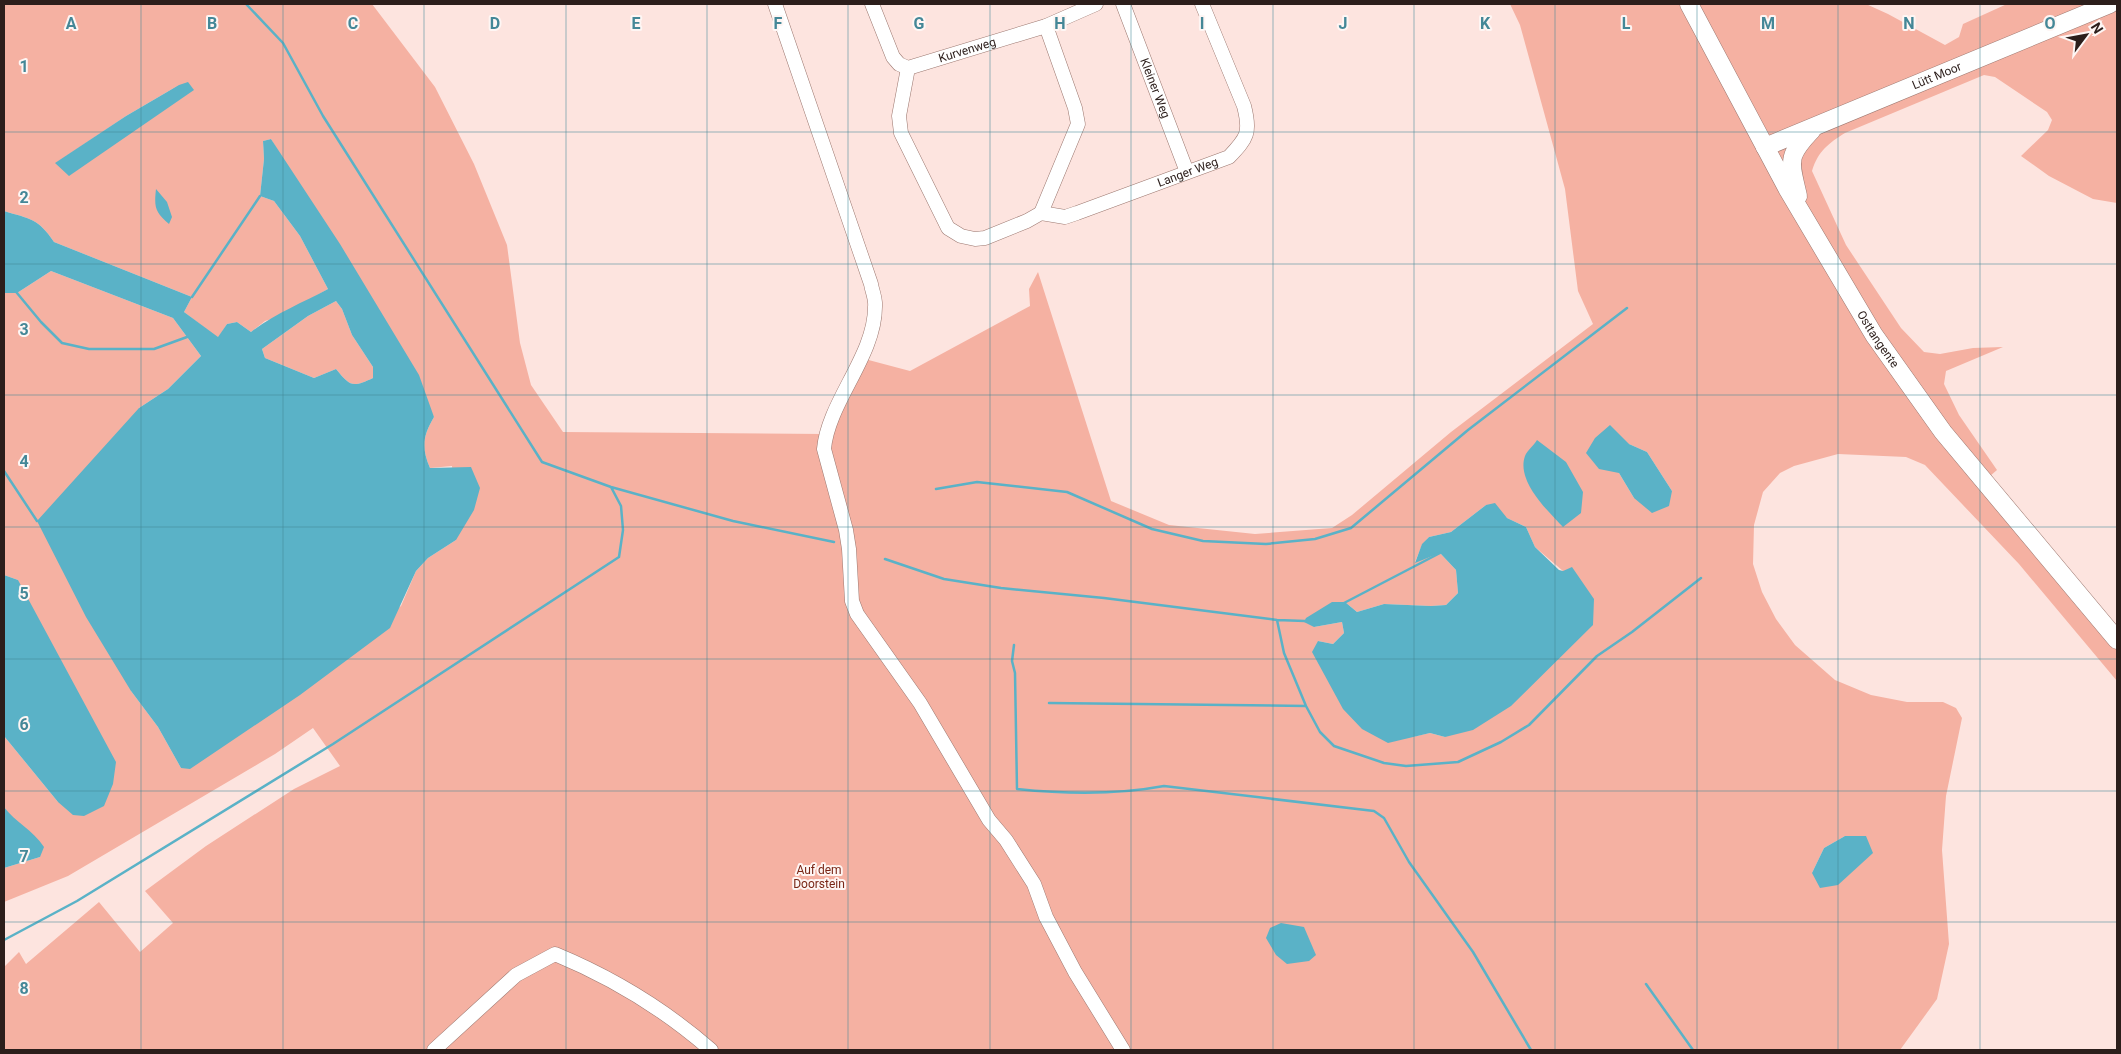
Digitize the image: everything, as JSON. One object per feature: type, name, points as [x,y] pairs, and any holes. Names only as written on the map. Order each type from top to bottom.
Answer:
[{"type":"main road","name":"Osttangente","points":[[1689,4],[1803,216],[1874,335],[1943,432],[2117,640]]},
{"type":"main road","name":"Lütt Moor","points":[[1765,147],[2110,4]]},
{"type":"main road","points":[[1803,216],[1791,166],[1796,147],[1816,126]]},
{"type":"street","points":[[775,4],[871,284],[876,306],[872,328],[861,358],[826,434],[824,449],[849,549],[852,601],[858,614],[920,703],[989,820],[1006,840],[1034,884],[1046,917],[1075,972],[1123,1050]]},
{"type":"street","points":[[872,4],[893,57],[898,64],[908,68],[899,116],[901,133],[948,228],[961,236],[975,239],[985,238],[1027,221],[1041,213],[1078,124],[1075,108],[1046,26]]},
{"type":"street","name":"Kurvenweg","points":[[908,68],[1046,26],[1096,4]]},
{"type":"street","name":"Kleiner Weg","points":[[1123,4],[1187,172]]},
{"type":"street","name":"Langer Weg","points":[[1041,213],[1065,217],[1229,157],[1247,136],[1248,124],[1244,106],[1202,4]]},
{"type":"street","points":[[434,1050],[516,975],[555,954],[592,969],[637,994],[688,1030],[711,1050]]},
{"type":"green space","name":"Auf dem Doorstein","points":[[4,4],[372,4],[435,87],[474,164],[507,245],[520,343],[531,385],[563,432],[825,434],[861,358],[910,371],[1030,306],[1029,289],[1038,272],[1111,501],[1169,525],[1255,534],[1332,528],[1352,515],[1451,432],[1593,324],[1578,291],[1565,189],[1520,25],[1510,4],[1866,4],[1945,45],[1959,37],[1963,24],[2007,4],[2117,4],[2117,203],[2093,199],[2049,176],[2021,156],[2048,130],[2052,120],[2047,112],[1995,77],[1984,75],[1845,133],[1825,148],[1817,158],[1812,171],[1846,245],[1901,328],[1924,352],[1940,354],[1973,348],[2003,347],[1946,371],[1944,384],[1959,415],[1997,470],[1983,482],[2117,640],[2117,681],[2019,564],[1925,465],[1906,457],[1838,454],[1794,466],[1780,473],[1763,492],[1754,525],[1753,564],[1762,592],[1776,619],[1795,645],[1835,680],[1871,695],[1907,702],[1943,702],[1956,708],[1962,718],[1946,796],[1942,850],[1949,944],[1937,999],[1900,1050],[4,1050],[4,967],[19,952],[26,964],[99,902],[140,952],[173,923],[145,891],[206,846],[294,789],[340,766],[313,728],[275,754],[68,876],[4,902],[4,868],[40,857],[4,807],[4,736],[58,802],[18,580],[4,575],[4,293],[17,293],[51,271],[173,318],[201,356],[168,389],[139,408],[131,691],[158,727],[181,768],[401,606],[416,571],[428,558],[456,540],[452,466],[430,468],[425,454],[424,442],[427,430],[434,417],[271,139],[263,141],[264,159],[260,196],[274,201],[300,236],[328,289],[278,317],[265,321],[251,332],[237,322],[227,324],[218,338],[184,312],[192,297],[54,242],[43,228],[33,220],[4,211]],"holes":[[[179,85],[56,163],[126,116]],[[1629,444],[1647,452],[1672,491],[1634,498],[1619,473]],[[1486,505],[1526,527],[1535,547],[1563,571],[1445,737],[1430,733],[1412,737],[1318,641],[1333,644],[1344,633],[1342,622],[1314,627],[1345,602],[1357,612],[1384,604],[1446,605],[1458,593],[1456,570],[1440,553],[1415,562],[1422,545],[1429,537],[1451,532]],[[1845,836],[1812,873],[1824,848]]]},
{"type":"green space","points":[[336,301],[342,309],[352,335],[373,367],[373,378],[352,384],[336,369],[314,378],[265,358],[262,349],[308,316]]},
{"type":"water","points":[[188,82],[194,90],[69,176],[55,163],[126,116],[179,85]]},
{"type":"water","points":[[271,139],[340,244],[419,375],[434,417],[427,430],[424,442],[425,454],[430,468],[471,467],[480,488],[474,510],[456,540],[428,558],[416,571],[390,628],[300,695],[190,769],[181,768],[158,727],[131,691],[86,617],[37,521],[139,408],[168,389],[201,356],[173,318],[51,271],[17,293],[4,293],[4,211],[33,220],[43,228],[54,242],[192,297],[184,312],[218,337],[227,324],[237,322],[251,332],[279,314],[328,289],[300,236],[274,201],[260,196],[264,159],[263,141]],"holes":[[[336,301],[342,309],[352,335],[373,367],[373,378],[352,384],[336,369],[314,378],[265,358],[262,349],[308,316]]]},
{"type":"water","points":[[156,189],[167,202],[172,217],[169,224],[156,209]]},
{"type":"water","points":[[1610,425],[1629,444],[1647,452],[1672,491],[1669,506],[1652,513],[1634,498],[1619,473],[1599,469],[1586,453],[1595,438]]},
{"type":"water","points":[[1537,440],[1566,462],[1583,492],[1581,513],[1563,527],[1535,495],[1525,475],[1523,466],[1525,456]]},
{"type":"water","points":[[1495,503],[1507,518],[1526,527],[1535,547],[1559,570],[1563,571],[1572,567],[1594,599],[1593,625],[1511,706],[1473,730],[1445,737],[1430,733],[1388,743],[1362,729],[1343,709],[1312,652],[1318,641],[1333,644],[1344,633],[1342,622],[1314,627],[1304,622],[1306,618],[1332,602],[1345,602],[1357,612],[1384,604],[1446,605],[1458,593],[1456,570],[1440,553],[1415,563],[1422,544],[1429,537],[1451,532],[1486,505]]},
{"type":"water","points":[[4,575],[18,580],[116,762],[113,784],[104,806],[84,816],[73,815],[58,802],[4,736]]},
{"type":"water","points":[[4,807],[40,841],[44,847],[40,857],[4,868]]},
{"type":"water","points":[[1845,836],[1866,836],[1873,853],[1838,885],[1820,888],[1812,873],[1824,848]]},
{"type":"water","points":[[1281,923],[1304,927],[1316,955],[1309,961],[1287,964],[1276,955],[1266,938],[1270,928]]},
{"type":"waterway","points":[[246,4],[283,43],[323,116],[542,462],[611,487],[733,521],[834,542]]},
{"type":"waterway","points":[[192,297],[260,196]]},
{"type":"waterway","points":[[17,293],[41,322],[62,343],[89,349],[154,349],[187,337]]},
{"type":"waterway","points":[[936,489],[977,482],[1067,492],[1152,529],[1203,541],[1266,544],[1315,539],[1351,528],[1468,430],[1627,308]]},
{"type":"waterway","points":[[4,471],[37,521]]},
{"type":"waterway","points":[[4,940],[77,901],[333,744],[619,557],[623,530],[621,506],[611,487]]},
{"type":"waterway","points":[[1344,603],[1440,553]]},
{"type":"waterway","points":[[885,559],[944,579],[1001,588],[1104,598],[1277,620],[1305,621]]},
{"type":"waterway","points":[[1277,620],[1284,653],[1306,706],[1320,732],[1334,746],[1384,763],[1406,766],[1458,762],[1501,742],[1529,725],[1597,656],[1632,632],[1701,578]]},
{"type":"waterway","points":[[1014,645],[1012,661],[1015,673],[1017,789],[1090,793],[1128,791],[1164,786],[1374,811],[1384,818],[1409,862],[1473,952],[1531,1050]]},
{"type":"waterway","points":[[1049,703],[1306,706]]},
{"type":"waterway","points":[[1646,984],[1693,1050]]}]
